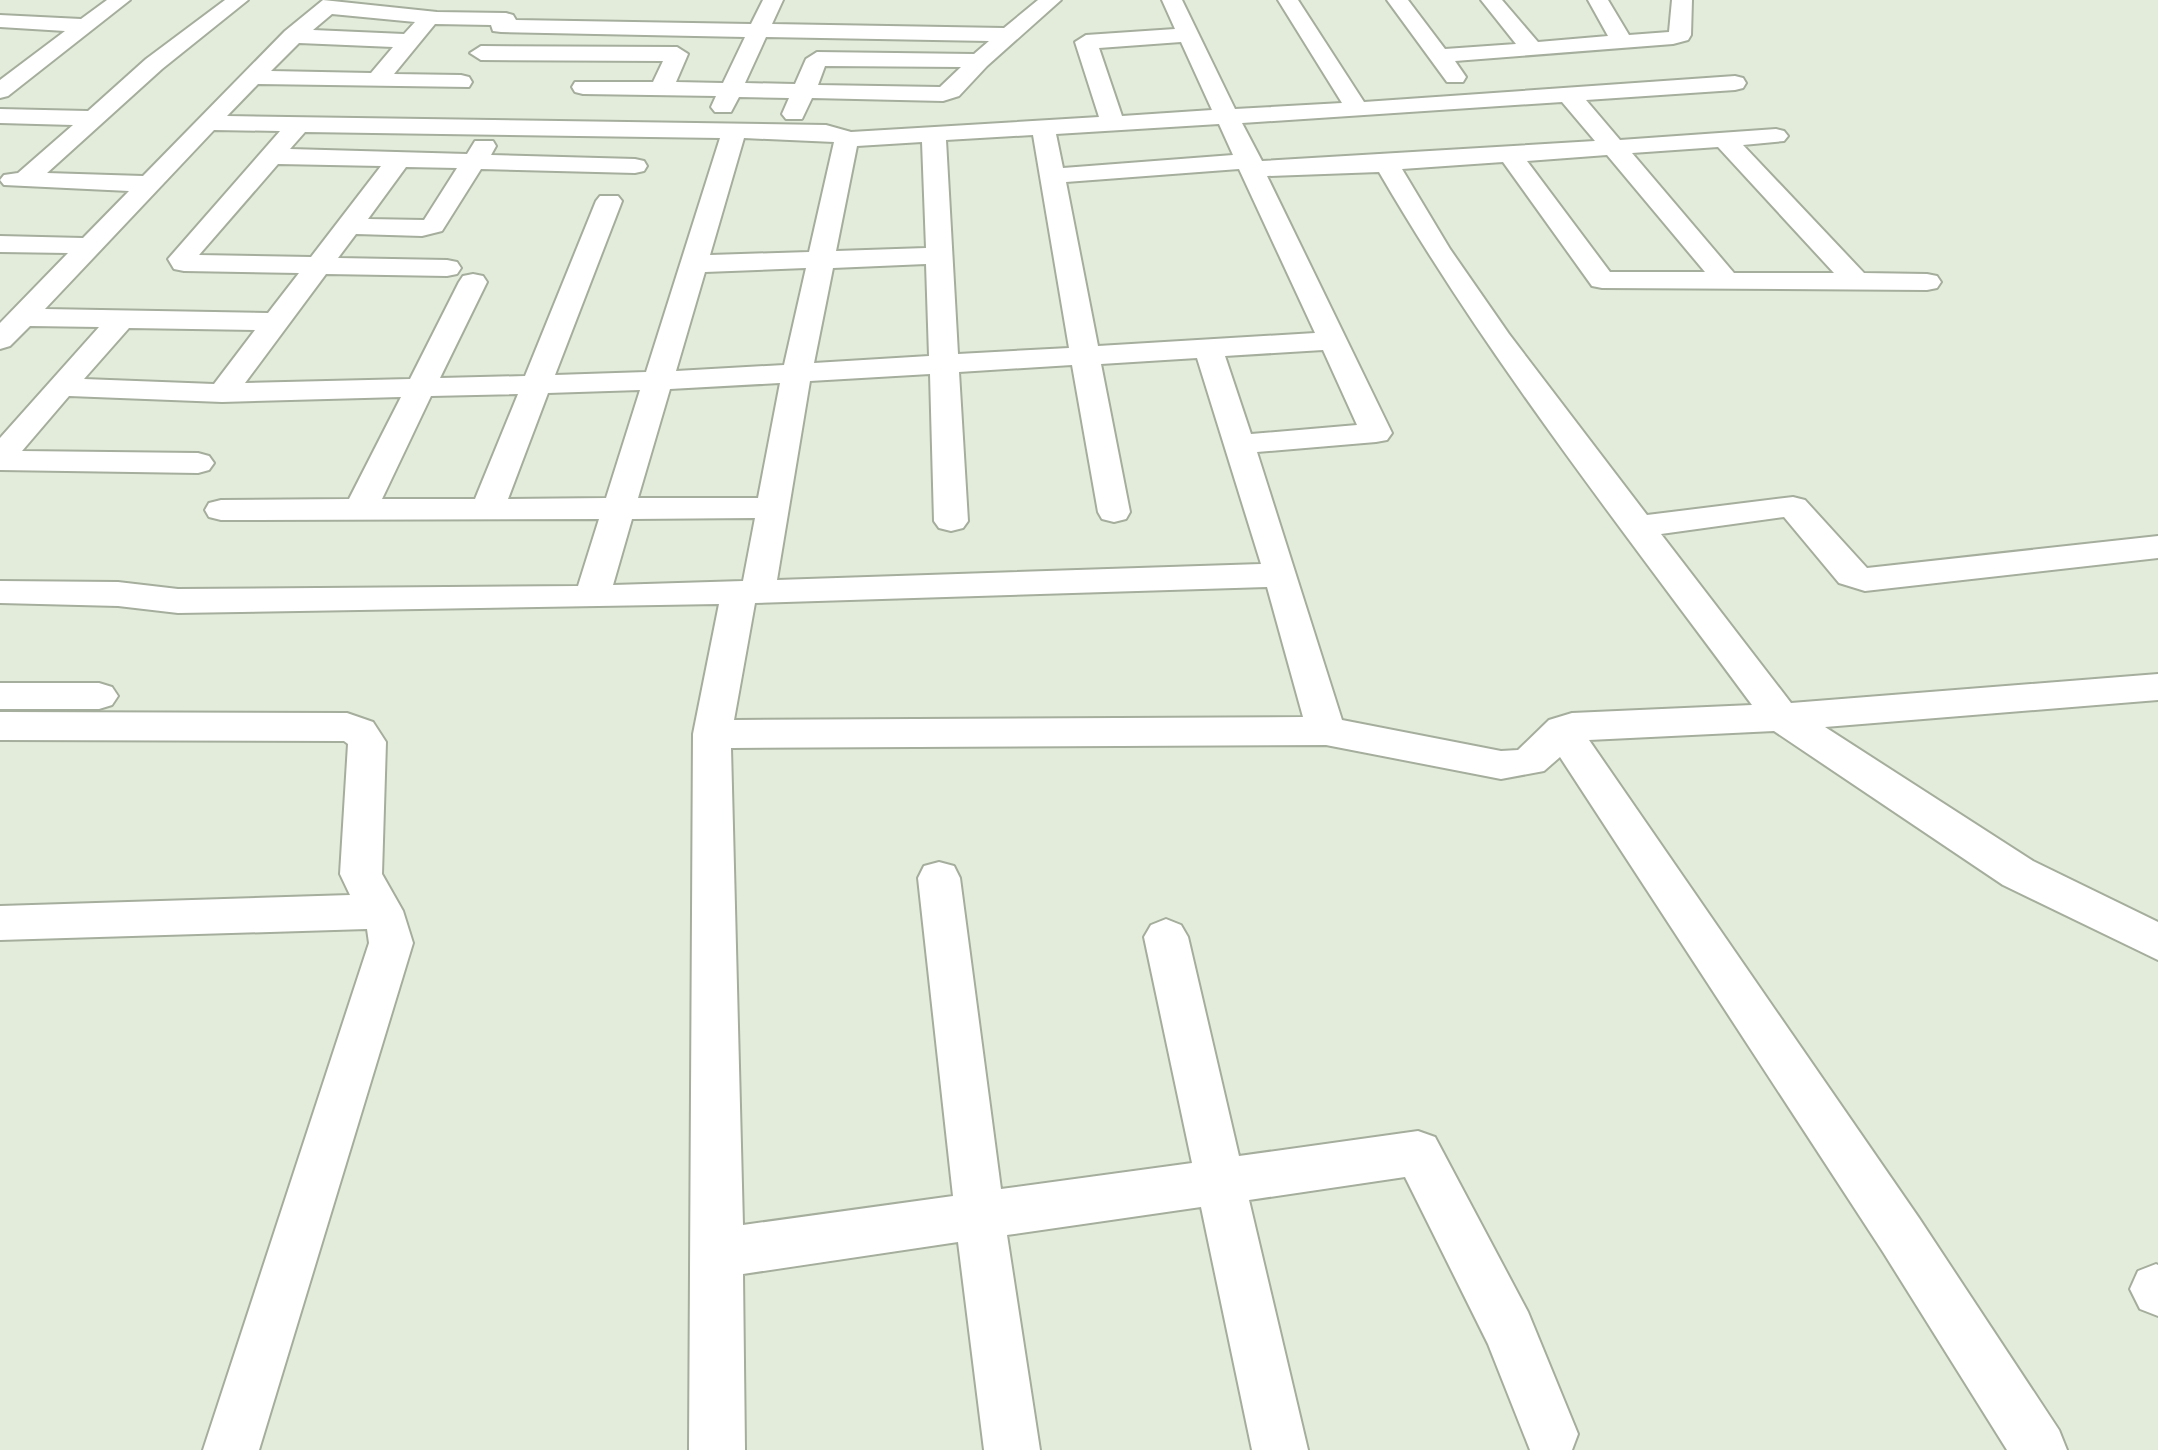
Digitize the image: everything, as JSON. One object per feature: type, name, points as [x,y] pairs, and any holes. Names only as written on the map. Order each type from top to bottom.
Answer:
[{"type":"street","points":[[0,8],[13,0]]},
{"type":"street","points":[[0,91],[120,0]]},
{"type":"street","points":[[12,180],[94,118],[154,64],[238,0]]},
{"type":"street","points":[[429,127],[520,0]]},
{"type":"street","points":[[1172,0],[1376,433],[1238,444]]},
{"type":"street","points":[[1288,0],[1357,109]]},
{"type":"street","points":[[1397,0],[1474,101]]},
{"type":"street","points":[[1491,0],[1532,49]]},
{"type":"street","points":[[1598,0],[1623,43]]},
{"type":"street","points":[[1440,56],[1662,40],[1680,35],[1682,0]]},
{"type":"street","points":[[559,27],[575,1]]},
{"type":"street","points":[[695,29],[708,2]]},
{"type":"street","points":[[592,597],[693,264],[725,142],[732,88],[759,30],[767,2]]},
{"type":"street","points":[[0,340],[252,77],[331,3],[396,6],[433,17],[559,27],[1009,35]]},
{"type":"street","points":[[1006,8],[1044,4]]},
{"type":"street","points":[[583,87],[943,94],[951,91],[979,61],[1044,4]]},
{"type":"street","points":[[827,31],[837,7]]},
{"type":"street","points":[[377,80],[433,17]]},
{"type":"street","points":[[0,21],[84,26]]},
{"type":"street","points":[[559,129],[618,27]]},
{"type":"street","points":[[1113,123],[1086,42],[1188,35]]},
{"type":"street","points":[[293,36],[410,41]]},
{"type":"street","points":[[1591,45],[1683,143]]},
{"type":"street","points":[[481,53],[679,55],[662,87]]},
{"type":"street","points":[[787,132],[814,61],[822,58],[979,61]]},
{"type":"street","points":[[252,77],[461,82]]},
{"type":"street","points":[[209,123],[559,129],[725,142],[787,132],[844,137],[934,134],[1735,83]]},
{"type":"street","points":[[1569,95],[1725,279]]},
{"type":"street","points":[[0,116],[94,118]]},
{"type":"street","points":[[299,124],[181,259],[184,263],[460,275],[420,389],[360,510]]},
{"type":"street","points":[[1043,127],[1114,512]]},
{"type":"street","points":[[350,226],[422,228],[433,225],[496,128]]},
{"type":"street","points":[[934,134],[951,521]]},
{"type":"street","points":[[1051,176],[1252,165],[1374,164],[1776,136]]},
{"type":"street","points":[[717,1450],[712,734],[773,508],[797,372],[846,142],[844,137]]},
{"type":"street","points":[[1725,140],[1857,282]]},
{"type":"street","points":[[1509,154],[1602,280],[1927,282]]},
{"type":"street","points":[[271,156],[635,166]]},
{"type":"street","points":[[222,393],[399,160]]},
{"type":"street","points":[[1374,164],[1388,167],[1437,249],[1498,340],[1781,717],[2018,873],[2158,942]]},
{"type":"street","points":[[12,180],[150,184]]},
{"type":"street","points":[[487,510],[609,201]]},
{"type":"street","points":[[0,244],[91,246]]},
{"type":"street","points":[[693,264],[939,256]]},
{"type":"street","points":[[22,317],[275,322]]},
{"type":"street","points":[[0,458],[121,319]]},
{"type":"street","points":[[61,387],[222,393],[657,381],[1334,341]]},
{"type":"street","points":[[1208,348],[1281,575],[1326,731]]},
{"type":"street","points":[[0,458],[198,463]]},
{"type":"street","points":[[1636,527],[1793,507],[1851,575],[1865,580],[2158,547]]},
{"type":"street","points":[[221,510],[773,508]]},
{"type":"street","points":[[0,592],[118,594],[178,601],[592,597],[1281,575]]},
{"type":"street","points":[[712,734],[1326,731],[1501,765],[1516,765],[1538,759],[1562,730],[1572,727],[1781,717],[2158,687]]},
{"type":"street","points":[[0,696],[99,696]]},
{"type":"street","points":[[0,726],[347,727],[360,732],[367,742],[369,756],[361,874],[365,887],[391,928],[391,943],[231,1450]]},
{"type":"street","points":[[1562,730],[1884,1209],[2039,1450]]},
{"type":"street","points":[[939,878],[1012,1450]]},
{"type":"street","points":[[0,923],[382,911]]},
{"type":"street","points":[[1166,937],[1280,1450]]},
{"type":"street","points":[[718,1253],[980,1218],[1418,1153],[1509,1330],[1551,1434]]}]
